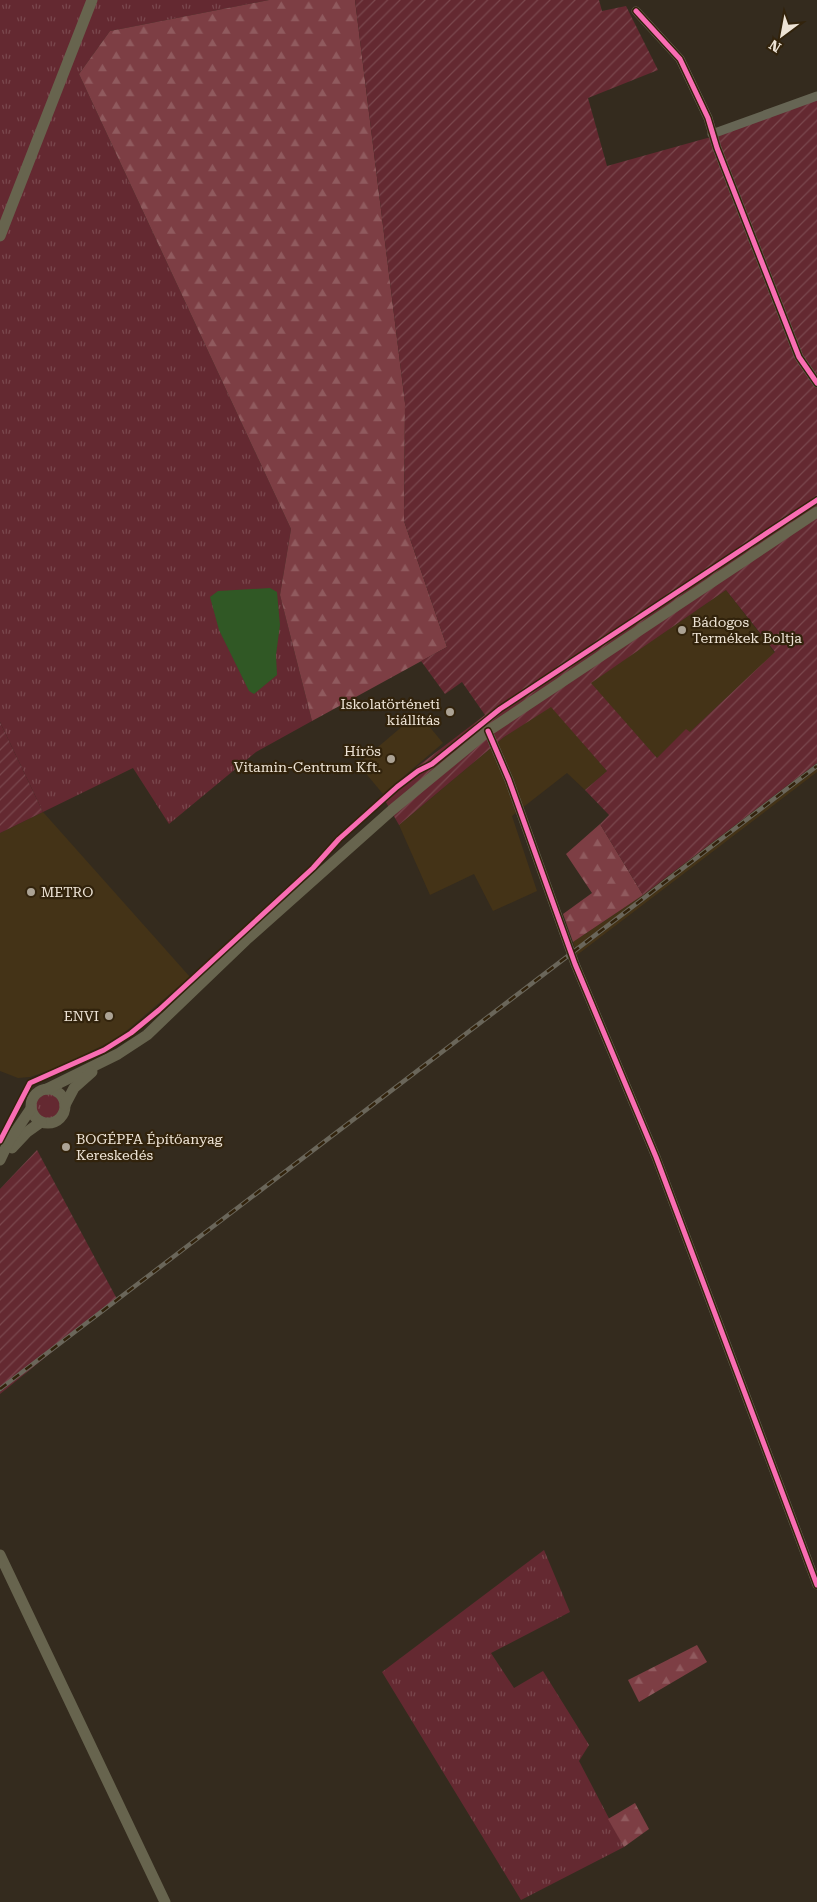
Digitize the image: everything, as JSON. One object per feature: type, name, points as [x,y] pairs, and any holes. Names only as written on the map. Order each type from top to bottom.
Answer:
[{"type":"main road","points":[[0,236],[92,0]]},
{"type":"main road","points":[[30,1110],[34,1117],[41,1122],[48,1124],[60,1119],[74,1088],[105,1062],[147,1035],[246,940],[392,810],[488,731],[817,512]]},
{"type":"main road","points":[[0,1160],[9,1141],[30,1110],[33,1097],[39,1092],[105,1062]]},
{"type":"main road","points":[[47,1089],[59,1093],[65,1105]]},
{"type":"main road","points":[[0,1160],[27,1132],[41,1122]]},
{"type":"main road","points":[[0,1555],[165,1902]]},
{"type":"street","points":[[636,11],[658,38],[680,59],[708,118],[712,134],[798,358],[817,383]]},
{"type":"street","points":[[712,134],[817,96]]},
{"type":"street","points":[[488,731],[509,780],[575,964],[656,1157],[817,1584]]},
{"type":"shaded area","points":[[270,588],[277,592],[280,625],[276,655],[277,675],[254,694],[249,691],[219,630],[210,597],[218,591]]},
{"type":"shaded area","points":[[726,590],[775,653],[689,733],[686,730],[657,758],[590,683]]},
{"type":"shaded area","points":[[551,706],[607,771],[585,790],[567,773],[512,816],[537,891],[493,911],[474,874],[430,895],[399,825],[504,737]]},
{"type":"shaded area","points":[[418,713],[443,743],[383,794],[358,764]]},
{"type":"shaded area","points":[[817,763],[817,772],[577,955],[573,942],[643,895]]},
{"type":"shaded area","points":[[43,812],[190,977],[118,1038],[57,1068],[30,1077],[18,1078],[0,1071],[0,833]]},
{"type":"green space","points":[[0,0],[269,0],[110,31],[79,74],[291,529],[280,595],[312,721],[256,752],[169,824],[133,768],[43,812],[0,722]]},
{"type":"green space","points":[[269,0],[355,0],[405,403],[404,521],[447,647],[312,721],[280,595],[291,529],[79,74],[110,31]]},
{"type":"green space","points":[[355,0],[599,0],[602,11],[626,6],[658,70],[588,98],[607,166],[718,135],[817,96],[817,763],[643,895],[600,824],[609,815],[585,790],[607,771],[551,707],[504,737],[399,825],[383,797],[418,766],[485,715],[462,682],[445,694],[421,661],[447,647],[404,521],[405,403]],"holes":[[[726,590],[775,652],[690,732],[686,729],[657,758],[591,683]]]},
{"type":"green space","points":[[0,722],[43,812],[0,833]]},
{"type":"green space","points":[[600,824],[643,895],[573,942],[563,914],[592,893],[566,854]]},
{"type":"green space","points":[[48,1094],[57,1098],[61,1107],[57,1116],[48,1120],[39,1116],[35,1107],[39,1098]]},
{"type":"green space","points":[[37,1150],[117,1299],[0,1394],[0,1189]]},
{"type":"green space","points":[[544,1550],[570,1612],[491,1653],[514,1688],[543,1671],[589,1745],[579,1761],[624,1847],[521,1900],[382,1672]]},
{"type":"green space","points":[[697,1645],[707,1662],[639,1702],[628,1680]]},
{"type":"green space","points":[[635,1803],[649,1829],[624,1847],[608,1819]]},
{"type":"railway","points":[[0,1389],[817,766]]},
{"type":"cycle path","points":[[636,11],[680,59],[708,118],[717,148],[799,357],[817,383]]},
{"type":"cycle path","points":[[0,1141],[30,1083],[104,1050],[131,1033],[159,1010],[313,868],[339,839],[397,787],[418,771],[432,764],[500,709],[817,500]]},
{"type":"cycle path","points":[[488,731],[509,780],[575,964],[656,1157],[817,1585]]},
{"type":"place","name":"Bádogos Termékek Boltja","points":[[682,630]]},
{"type":"place","name":"Iskolatörténeti kiállítás","points":[[450,712]]},
{"type":"place","name":"Hírös Vitamin-Centrum Kft.","points":[[391,759]]},
{"type":"place","name":"METRO","points":[[31,892]]},
{"type":"place","name":"ENVI","points":[[109,1016]]},
{"type":"place","name":"BOGÉPFA Építőanyag Kereskedés","points":[[66,1147]]}]
